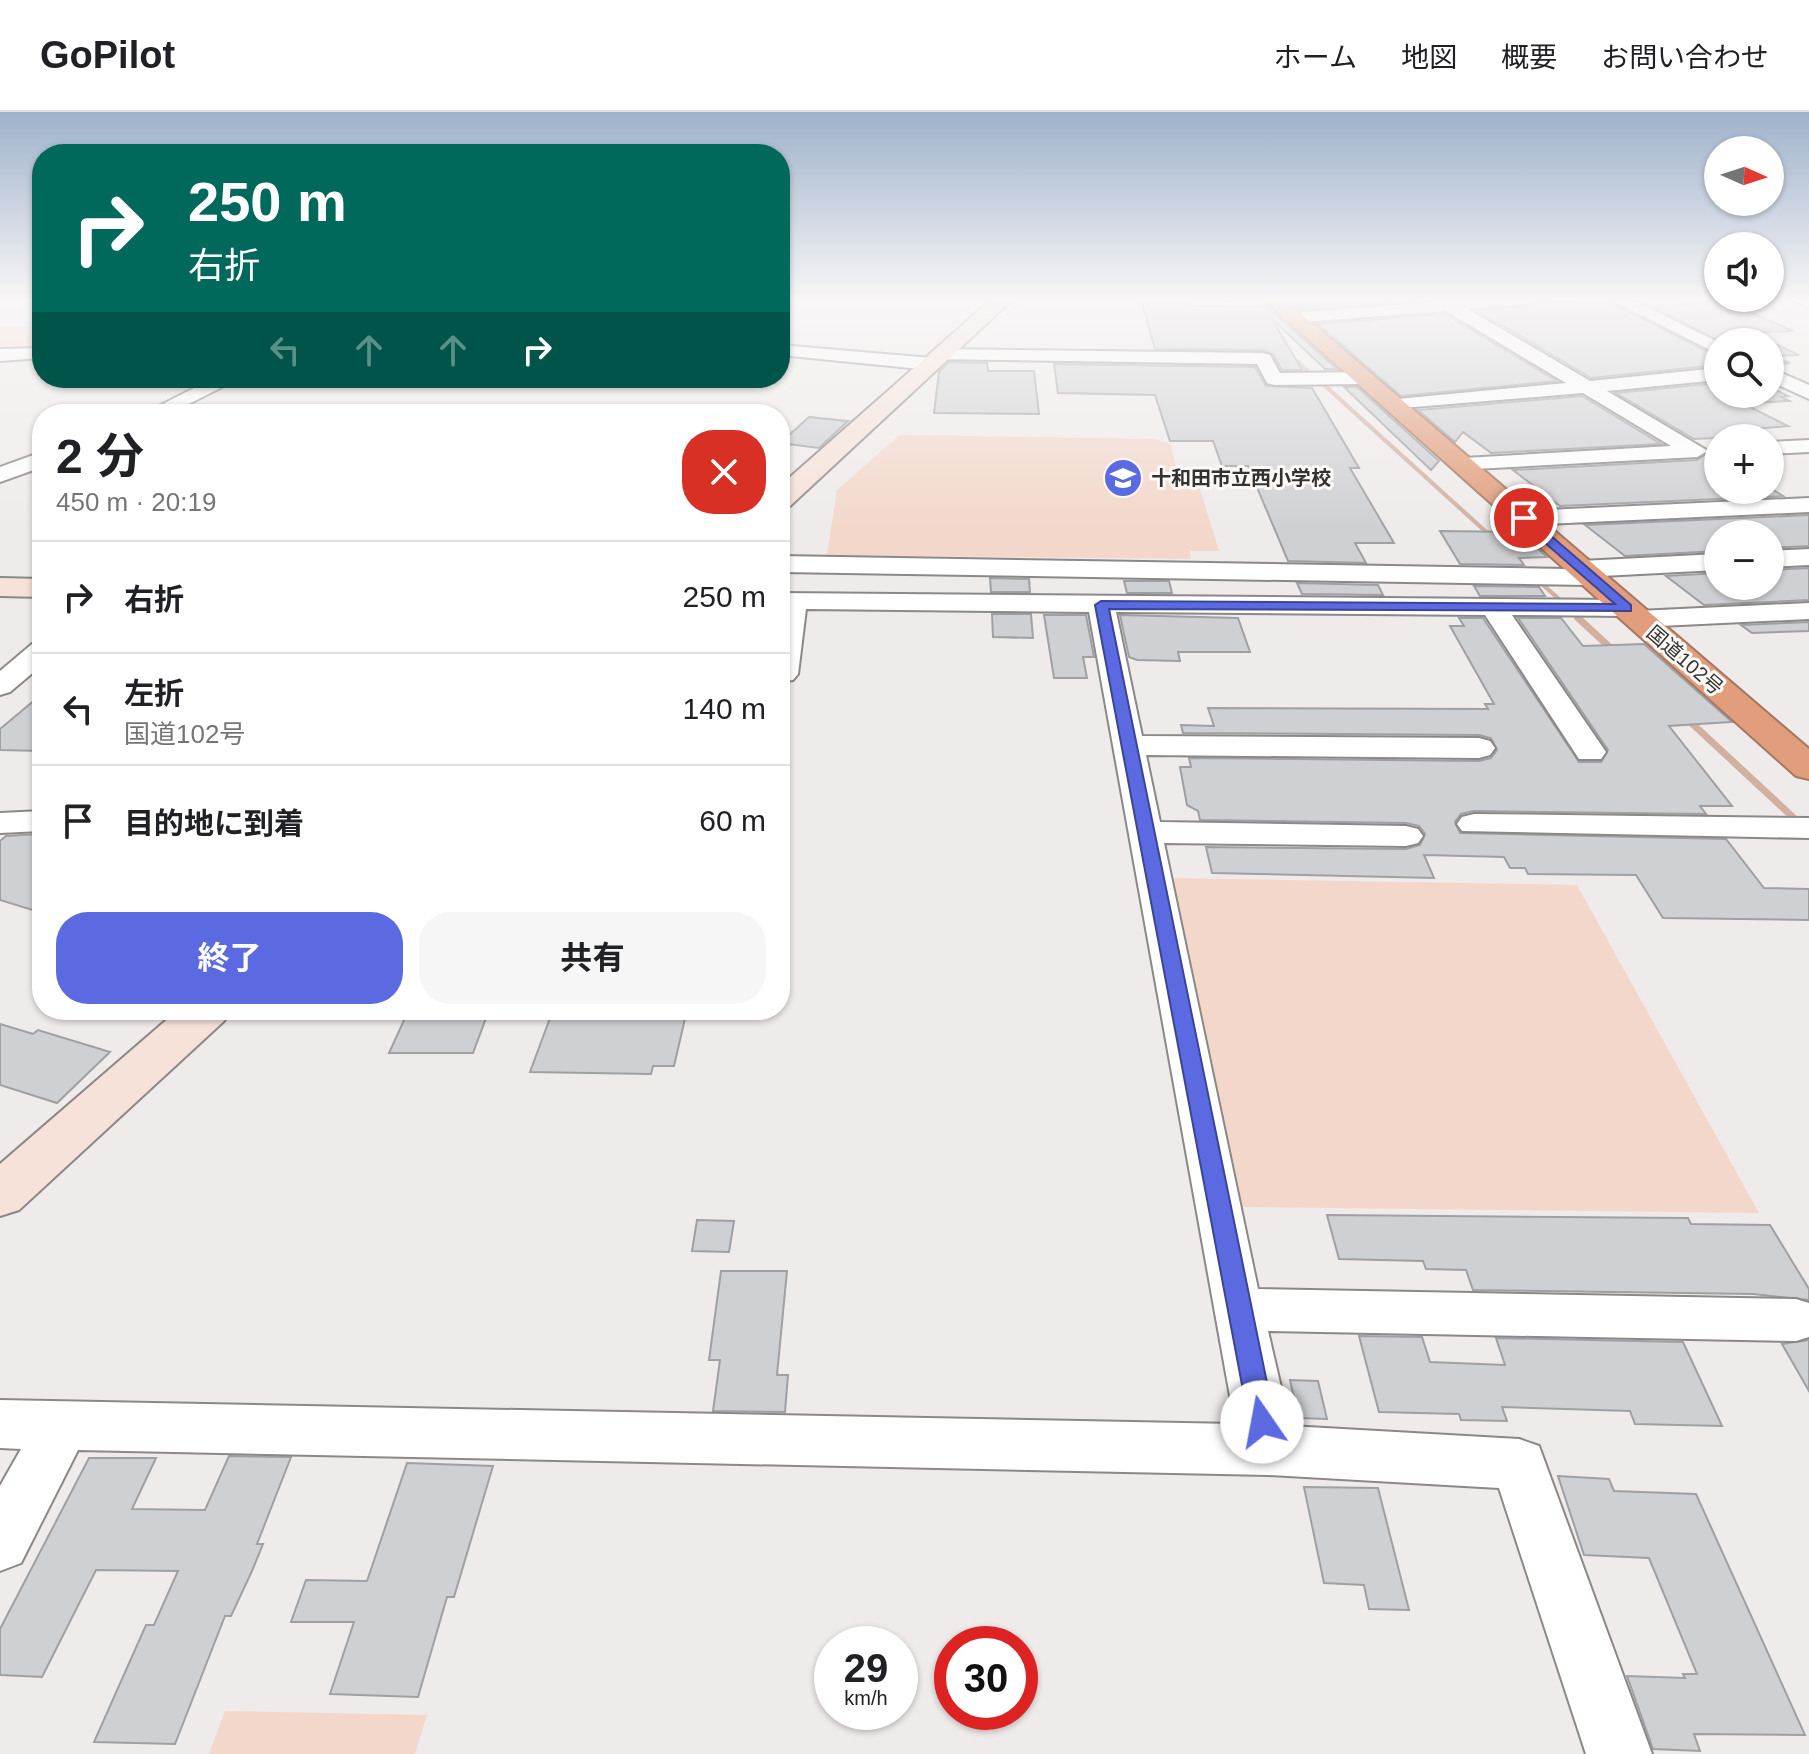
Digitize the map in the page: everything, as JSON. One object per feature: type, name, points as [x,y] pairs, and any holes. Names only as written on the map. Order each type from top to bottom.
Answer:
[{"type":"highway","name":"国道102号","points":[[1360,376],[1809,768]]},
{"type":"street","points":[[790,491],[918,376]]},
{"type":"street","points":[[1272,376],[1274,379],[1363,378]]},
{"type":"street","points":[[1566,376],[1695,451]]},
{"type":"street","points":[[1397,405],[1701,376]]},
{"type":"street","points":[[1784,379],[1809,393]]},
{"type":"street","points":[[176,404],[209,388]]},
{"type":"street","points":[[1784,447],[1809,446]]},
{"type":"street","points":[[1464,465],[1704,451]]},
{"type":"street","points":[[1784,453],[1809,466]]},
{"type":"street","points":[[0,475],[32,463]]},
{"type":"street","points":[[1524,518],[1809,505]]},
{"type":"street","points":[[1784,559],[1806,560]]},
{"type":"street","points":[[790,564],[1586,573],[1704,563]]},
{"type":"street","points":[[0,587],[32,588]]},
{"type":"street","points":[[790,601],[1493,607],[1633,613],[1809,611]]},
{"type":"street","points":[[1101,605],[1237,1310],[1268,1450]]},
{"type":"street","points":[[1493,607],[1590,752]]},
{"type":"street","points":[[0,686],[32,659]]},
{"type":"street","points":[[1127,745],[1479,748]]},
{"type":"street","points":[[0,823],[32,821]]},
{"type":"street","points":[[1474,824],[1809,828]]},
{"type":"street","points":[[1144,832],[1406,836]]},
{"type":"street","points":[[0,1195],[196,1020]]},
{"type":"street","points":[[1237,1310],[1796,1320]]},
{"type":"street","points":[[0,1424],[1268,1450],[1519,1464],[1619,1754]]},
{"type":"street","points":[[0,1543],[63,1425]]},
{"type":"shaded area","points":[[900,435],[1155,439],[1171,444],[1176,467],[1195,473],[1219,551],[1190,551],[1191,559],[827,555],[837,490]]},
{"type":"shaded area","points":[[1170,878],[1577,885],[1759,1213],[1242,1207]]},
{"type":"shaded area","points":[[225,1711],[427,1715],[415,1754],[209,1754]]},
{"type":"building","points":[[939,376],[1035,376],[1039,414],[934,413]]},
{"type":"building","points":[[1056,376],[1260,376],[1266,386],[1312,388],[1359,468],[1350,468],[1394,543],[1355,543],[1366,563],[1288,561],[1248,466],[1222,466],[1213,441],[1170,441],[1155,395],[1058,393]]},
{"type":"building","points":[[1378,376],[1548,376],[1557,381],[1401,396]]},
{"type":"building","points":[[1704,384],[1704,408],[1752,408],[1784,424],[1704,424],[1704,439],[1694,439],[1616,393]]},
{"type":"building","points":[[1344,387],[1357,387],[1439,461],[1431,470]]},
{"type":"building","points":[[1582,396],[1661,444],[1491,453],[1463,432],[1455,442],[1418,410]]},
{"type":"building","points":[[809,417],[848,421],[819,448],[790,444],[790,434]]},
{"type":"building","points":[[1704,456],[1704,500],[1560,506],[1513,470],[1697,460]]},
{"type":"building","points":[[1809,515],[1809,546],[1784,547],[1784,520],[1704,520],[1704,552],[1625,556],[1585,525]]},
{"type":"building","points":[[1440,531],[1519,532],[1547,557],[1519,558],[1524,565],[1460,564]]},
{"type":"building","points":[[1809,568],[1809,600],[1704,605],[1666,576],[1704,574],[1704,600],[1784,600],[1784,569]]},
{"type":"building","points":[[990,578],[1029,579],[1030,592],[991,592]]},
{"type":"building","points":[[1124,581],[1169,581],[1172,593],[1127,593]]},
{"type":"building","points":[[1297,583],[1378,585],[1383,595],[1302,594]]},
{"type":"building","points":[[1474,586],[1539,587],[1545,596],[1480,596]]},
{"type":"building","points":[[992,614],[1031,614],[1033,638],[993,637]]},
{"type":"building","points":[[1044,615],[1086,615],[1094,657],[1083,657],[1087,678],[1054,678]]},
{"type":"building","points":[[1120,615],[1238,618],[1250,652],[1178,652],[1180,661],[1137,660],[1129,657]]},
{"type":"building","points":[[1459,618],[1483,618],[1579,762],[1601,762],[1608,750],[1518,618],[1561,618],[1583,646],[1644,644],[1732,722],[1669,726],[1732,806],[1700,806],[1706,814],[1474,811],[1461,814],[1455,822],[1460,833],[1726,839],[1764,888],[1809,889],[1809,920],[1663,918],[1636,875],[1528,874],[1525,868],[1510,868],[1504,857],[1424,855],[1434,878],[1212,873],[1206,847],[1406,849],[1420,845],[1425,834],[1419,826],[1406,823],[1200,820],[1198,811],[1187,805],[1180,767],[1191,767],[1189,758],[1479,761],[1491,758],[1497,750],[1491,738],[1479,735],[1183,733],[1181,725],[1214,726],[1208,708],[1488,709],[1485,704],[1494,704],[1450,626],[1464,626]]},
{"type":"building","points":[[1809,622],[1809,631],[1752,633],[1741,625]]},
{"type":"building","points":[[32,702],[32,751],[0,750],[0,729]]},
{"type":"building","points":[[32,835],[32,910],[0,900],[0,841],[6,836]]},
{"type":"building","points":[[404,1020],[485,1020],[473,1053],[389,1053]]},
{"type":"building","points":[[549,1020],[685,1020],[674,1066],[653,1066],[651,1074],[530,1072]]},
{"type":"building","points":[[0,1024],[33,1034],[38,1030],[110,1052],[57,1103],[0,1085]]},
{"type":"building","points":[[1327,1215],[1688,1218],[1691,1224],[1770,1225],[1809,1289],[1809,1300],[1753,1294],[1473,1290],[1466,1270],[1426,1269],[1423,1261],[1339,1259]]},
{"type":"building","points":[[697,1220],[734,1221],[729,1252],[692,1251]]},
{"type":"building","points":[[721,1271],[787,1271],[777,1375],[788,1375],[785,1412],[713,1411],[720,1360],[709,1360]]},
{"type":"building","points":[[1359,1336],[1422,1337],[1430,1362],[1505,1365],[1496,1338],[1683,1342],[1722,1426],[1635,1424],[1630,1411],[1502,1407],[1507,1421],[1461,1420],[1459,1414],[1379,1412]]},
{"type":"building","points":[[1809,1340],[1809,1391],[1782,1344]]},
{"type":"building","points":[[1290,1380],[1318,1381],[1327,1419],[1298,1418]]},
{"type":"building","points":[[229,1456],[291,1457],[257,1544],[263,1544],[231,1616],[225,1616],[175,1744],[94,1742],[146,1625],[154,1625],[178,1571],[96,1570],[42,1677],[0,1675],[0,1629],[89,1458],[156,1458],[132,1509],[205,1510]]},
{"type":"building","points":[[407,1463],[493,1466],[454,1597],[447,1597],[418,1697],[330,1694],[354,1622],[291,1622],[306,1580],[367,1581]]},
{"type":"building","points":[[1558,1476],[1609,1479],[1614,1491],[1696,1494],[1805,1735],[1694,1734],[1700,1751],[1653,1749],[1627,1676],[1685,1678],[1683,1674],[1697,1674],[1649,1558],[1584,1555]]},
{"type":"building","points":[[1304,1487],[1378,1488],[1409,1610],[1369,1609],[1364,1585],[1324,1583]]},
{"type":"waterway","points":[[1322,383],[1495,540]]},
{"type":"waterway","points":[[1542,584],[1560,600]]},
{"type":"waterway","points":[[1577,617],[1617,654]]},
{"type":"waterway","points":[[1684,716],[1796,820]]},
{"type":"place","name":"十和田市立西小学校","points":[[1123,478]]},
{"type":"route","points":[[1262,1422],[1237,1310],[1101,605],[1627,608],[1524,518]]}]
